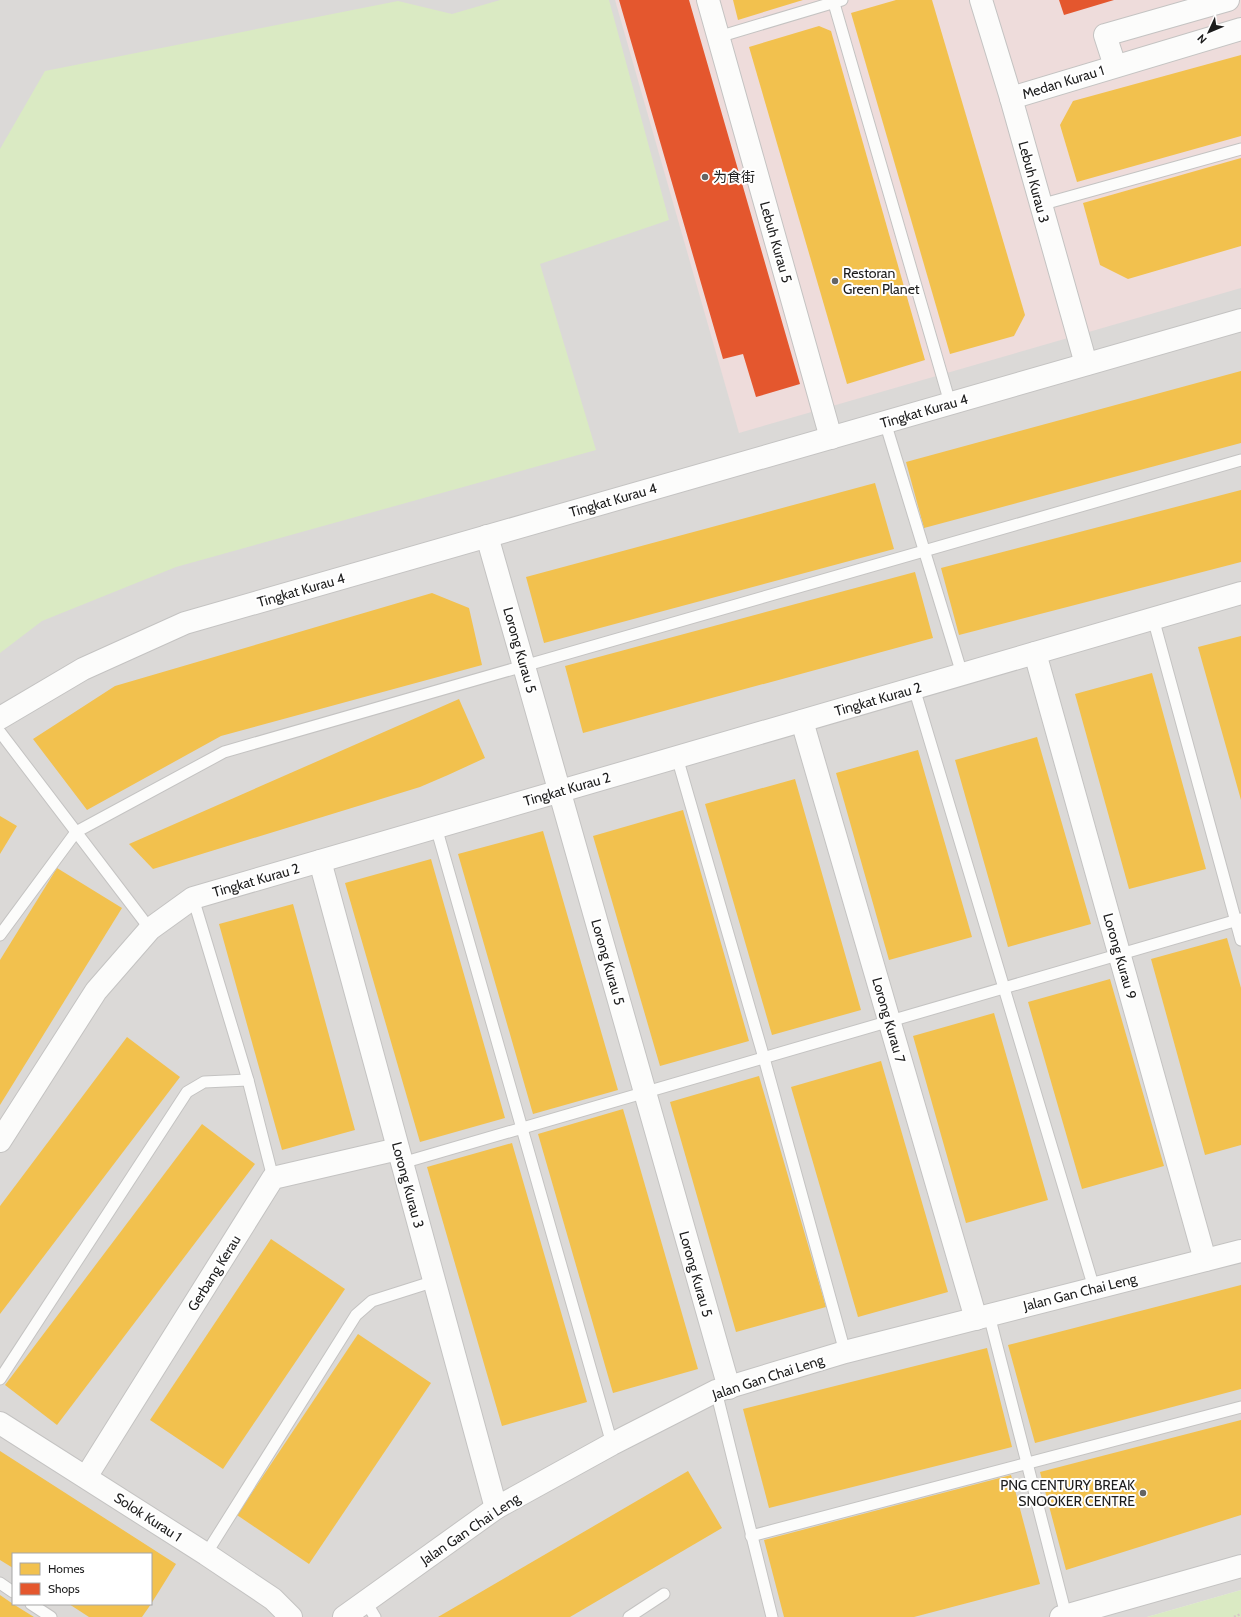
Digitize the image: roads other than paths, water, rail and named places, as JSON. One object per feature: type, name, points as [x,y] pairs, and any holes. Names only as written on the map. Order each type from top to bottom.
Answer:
[{"type":"street","name":"Lebuh Kurau 5","points":[[708,0],[831,438]]},
{"type":"street","name":"Lebuh Kurau 3","points":[[981,0],[1011,98],[1086,364]]},
{"type":"street","name":"Medan Kurau 1","points":[[1115,66],[1105,35],[1228,0]]},
{"type":"street","name":"Medan Kurau 1","points":[[1011,98],[1241,29]]},
{"type":"street","name":"Tingkat Kurau 4","points":[[0,718],[83,669],[185,623],[1241,320]]},
{"type":"street","name":"Lorong Kurau 5","points":[[487,536],[644,1092],[722,1390]]},
{"type":"street","name":"Tingkat Kurau 2","points":[[0,1141],[96,991],[150,929],[192,898],[1241,593]]},
{"type":"street","name":"Lorong Kurau 9","points":[[1035,653],[1205,1260]]},
{"type":"street","name":"Lorong Kurau 7","points":[[802,721],[890,1021],[983,1317]]},
{"type":"street","name":"Lorong Kurau 3","points":[[320,862],[496,1508]]},
{"type":"street","points":[[274,1178],[400,1156]]},
{"type":"street","name":"Gerbang Kerau","points":[[86,1477],[274,1178]]},
{"type":"street","name":"Jalan Gan Chai Leng","points":[[344,1617],[370,1609],[496,1508],[612,1444],[722,1390],[845,1352],[1241,1251]]},
{"type":"street","name":"Solok Kurau 1","points":[[0,1423],[206,1554],[272,1599],[291,1617]]},
{"type":"street","points":[[1064,1616],[1241,1566]]},
{"type":"lane","points":[[718,37],[836,1],[950,403]]},
{"type":"lane","points":[[1040,205],[1241,149]]},
{"type":"lane","points":[[885,422],[962,674]]},
{"type":"lane","points":[[0,935],[76,832],[224,752],[1241,460]]},
{"type":"lane","points":[[1153,618],[1238,920],[1241,940]]},
{"type":"lane","points":[[914,688],[1094,1288]]},
{"type":"lane","points":[[0,732],[150,929]]},
{"type":"lane","points":[[677,757],[764,1058],[845,1352]]},
{"type":"lane","points":[[436,827],[612,1444]]},
{"type":"lane","points":[[192,898],[248,1080],[274,1178]]},
{"type":"lane","points":[[400,1156],[522,1128],[1238,920]]},
{"type":"lane","points":[[0,1379],[187,1092],[204,1082],[248,1080]]},
{"type":"lane","points":[[206,1554],[356,1315],[372,1301],[434,1280]]},
{"type":"lane","points":[[983,1317],[1027,1462],[1064,1616]]},
{"type":"lane","points":[[722,1390],[751,1536],[772,1617]]},
{"type":"lane","points":[[751,1536],[1027,1462],[1241,1407]]},
{"type":"lane","points":[[0,1583],[12,1591]]},
{"type":"lane","points":[[629,1617],[664,1594]]},
{"type":"lane","points":[[33,1605],[51,1617]]},
{"type":"place","name":"为食街","points":[[705,177]]},
{"type":"place","name":"Restoran Green Planet","points":[[835,281]]},
{"type":"place","name":"PNG CENTURY BREAK SNOOKER CENTRE","points":[[1143,1493]]}]
